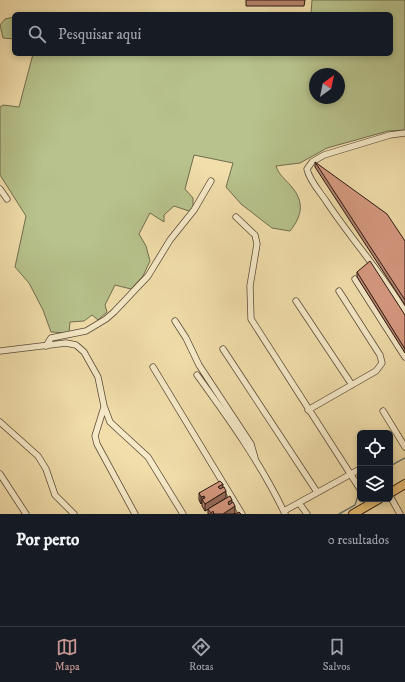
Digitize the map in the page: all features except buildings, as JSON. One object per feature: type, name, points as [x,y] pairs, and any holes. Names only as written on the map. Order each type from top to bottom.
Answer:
[{"type":"main road","points":[[393,492],[405,484]]},
{"type":"main road","points":[[353,514],[368,502]]},
{"type":"street","points":[[405,133],[390,135],[324,155],[312,162],[307,169],[331,209],[387,283],[405,312]]},
{"type":"street","points":[[46,346],[51,338],[86,331],[106,320],[148,276],[211,181]]},
{"type":"street","points":[[0,188],[7,199]]},
{"type":"street","points":[[236,217],[255,235],[257,244],[250,286],[251,319],[357,484]]},
{"type":"street","points":[[355,279],[405,358]]},
{"type":"street","points":[[308,410],[376,371],[382,363],[380,355],[339,291]]},
{"type":"street","points":[[296,301],[352,385]]},
{"type":"street","points":[[175,321],[256,462],[281,501],[285,513],[317,492],[357,471]]},
{"type":"street","points":[[0,351],[72,344],[81,349],[98,377],[104,406],[115,428],[148,457],[183,514]]},
{"type":"street","points":[[224,349],[317,492]]},
{"type":"street","points":[[153,367],[242,514]]},
{"type":"street","points":[[197,375],[228,413]]},
{"type":"street","points":[[104,406],[95,436],[97,444],[135,514]]},
{"type":"street","points":[[383,411],[405,447]]},
{"type":"street","points":[[0,422],[38,456],[46,469],[55,494],[74,514]]},
{"type":"street","points":[[0,474],[26,514]]},
{"type":"street","points":[[393,500],[400,514]]},
{"type":"street","points":[[299,503],[307,514]]},
{"type":"green space","points":[[312,0],[405,0],[405,130],[388,131],[327,148],[300,163],[276,166],[280,174],[295,192],[300,203],[297,220],[290,231],[272,228],[241,204],[226,187],[233,163],[194,155],[185,189],[193,198],[193,210],[189,211],[174,206],[164,215],[164,222],[150,213],[139,234],[146,246],[150,261],[143,276],[131,289],[115,285],[105,305],[107,312],[98,320],[92,315],[84,321],[70,322],[69,333],[51,332],[43,310],[29,283],[15,267],[26,216],[0,175],[0,107],[3,105],[19,107],[32,56],[393,56],[393,12],[311,12]]},
{"type":"green space","points":[[12,17],[12,39],[3,38],[0,25],[5,19]]},
{"type":"waterway","points":[[393,464],[405,458]]},
{"type":"waterway","points":[[339,514],[355,505],[357,499]]}]
